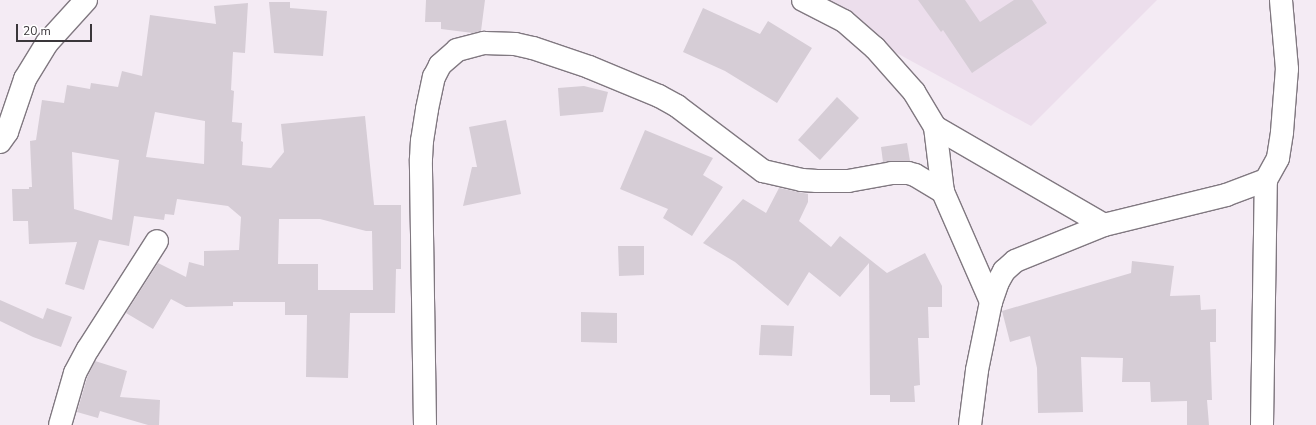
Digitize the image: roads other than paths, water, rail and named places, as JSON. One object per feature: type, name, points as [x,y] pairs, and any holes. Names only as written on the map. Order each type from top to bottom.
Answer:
[{"type":"street","points":[[0,142],[7,132],[25,79],[47,43],[86,0]]},
{"type":"street","points":[[803,0],[844,21],[875,48],[914,92],[936,127],[943,192],[991,302]]},
{"type":"street","points":[[1262,425],[1266,180],[1278,158],[1282,132],[1287,69],[1281,0]]},
{"type":"street","points":[[425,425],[422,141],[426,109],[434,77],[440,65],[457,50],[484,43],[515,44],[533,48],[608,74],[659,96],[677,106],[764,171],[802,180],[817,181],[848,181],[892,173],[908,173],[915,175],[943,192]]},
{"type":"street","points":[[936,127],[1104,225]]},
{"type":"street","points":[[970,425],[977,370],[991,302],[1001,277],[1015,261],[1104,225],[1226,195],[1266,180]]},
{"type":"street","points":[[60,425],[75,373],[88,348],[157,241]]}]
